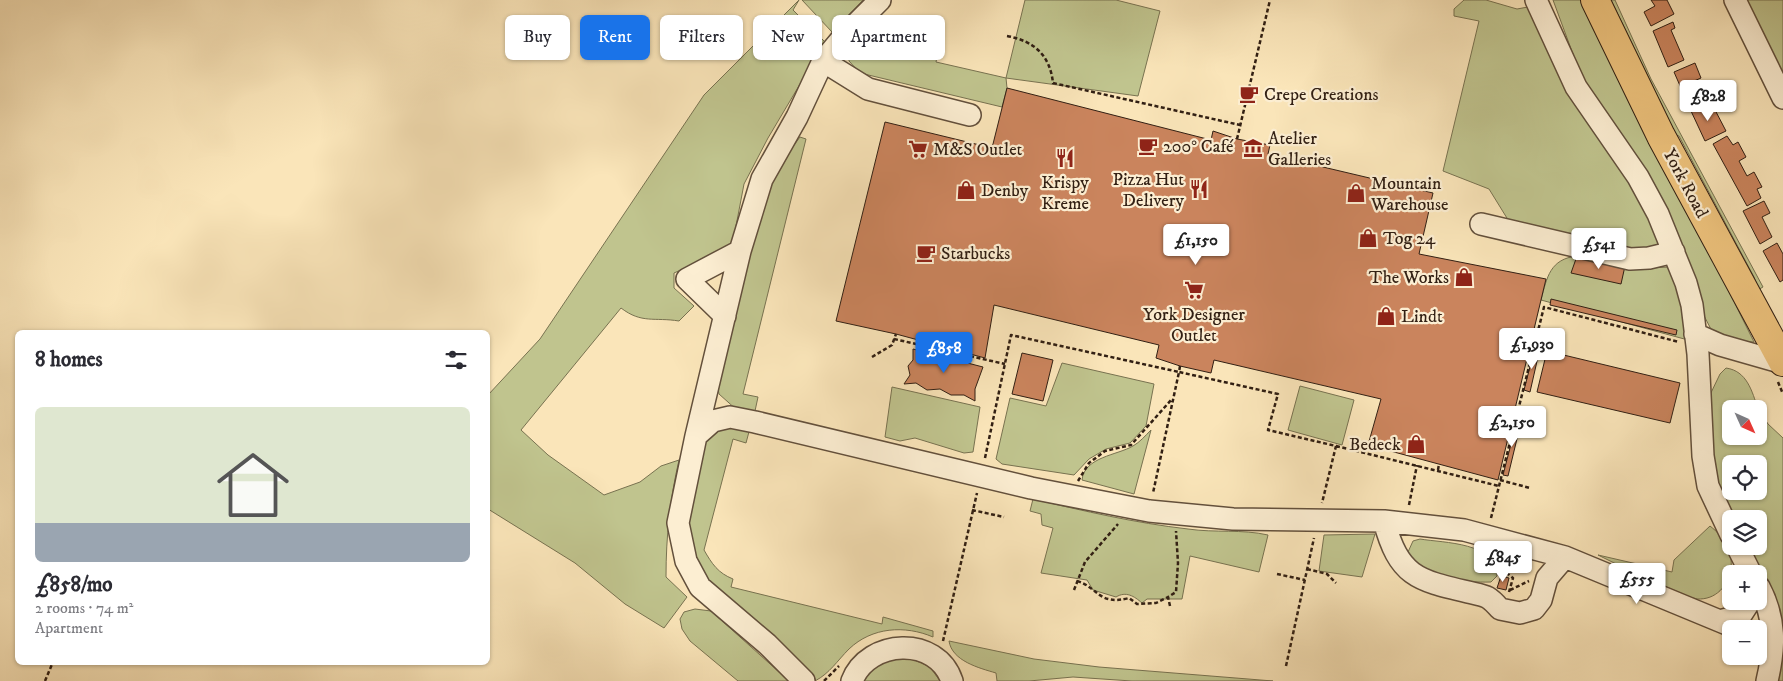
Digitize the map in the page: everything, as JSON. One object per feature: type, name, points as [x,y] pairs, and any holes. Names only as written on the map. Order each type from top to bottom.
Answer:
[{"type":"main road","name":"York Road","points":[[1596,0],[1661,136],[1783,362]]},
{"type":"street","points":[[804,681],[767,644],[700,587],[686,560],[678,523],[696,436],[740,251],[762,178],[797,117],[823,61],[844,36],[880,0]]},
{"type":"street","points":[[1536,0],[1576,87],[1638,177],[1658,214],[1674,252],[1692,305],[1691,339],[1703,456],[1708,486],[1722,516]]},
{"type":"street","points":[[1735,0],[1783,98]]},
{"type":"street","points":[[823,61],[868,89],[970,115]]},
{"type":"street","points":[[1481,224],[1630,259],[1649,258],[1674,252]]},
{"type":"street","points":[[725,316],[687,279],[740,251]]},
{"type":"street","points":[[1691,339],[1783,362]]},
{"type":"street","points":[[710,378],[716,399],[730,417]]},
{"type":"street","points":[[696,436],[713,421],[730,417],[1075,496],[1172,514],[1233,519],[1395,522],[1457,529],[1565,556],[1722,620]]},
{"type":"street","points":[[1395,522],[1391,545],[1399,560],[1416,576],[1432,583],[1490,597],[1500,610],[1520,613],[1534,609],[1541,600],[1547,578],[1565,556]]},
{"type":"street","points":[[1767,607],[1774,634],[1769,672]]},
{"type":"street","points":[[1735,620],[1744,610]]},
{"type":"street","points":[[852,681],[867,659],[884,650],[903,647],[922,651],[938,661],[952,681]]},
{"type":"path","points":[[1236,139],[1270,0]]},
{"type":"path","points":[[1007,36],[1030,42],[1039,51],[1052,70],[1053,83],[1240,125]]},
{"type":"path","points":[[1500,593],[1509,595],[1513,578],[1503,570],[1487,548],[1487,536],[1544,307],[1691,339]]},
{"type":"path","points":[[872,358],[892,345],[896,334]]},
{"type":"path","points":[[894,339],[1005,364]]},
{"type":"path","points":[[1180,366],[1179,372],[1278,394],[1268,430],[1499,486]]},
{"type":"path","points":[[1075,496],[1078,479],[1089,463],[1105,451],[1131,445],[1173,398]]},
{"type":"path","points":[[1286,666],[1336,446]]},
{"type":"path","points":[[1438,470],[1439,464]]},
{"type":"path","points":[[1395,522],[1418,465]]},
{"type":"path","points":[[1500,480],[1530,488]]},
{"type":"path","points":[[972,510],[1004,517]]},
{"type":"path","points":[[1077,581],[1086,584],[1095,594],[1102,597],[1121,600],[1129,598],[1137,604],[1156,603],[1168,597],[1176,592],[1178,563],[1176,525]]},
{"type":"path","points":[[1307,569],[1326,574],[1336,583]]},
{"type":"path","points":[[1277,574],[1305,580]]},
{"type":"path","points":[[1168,597],[1170,606]]},
{"type":"path","points":[[45,681],[52,665]]},
{"type":"green space","points":[[799,0],[793,10],[798,15],[784,15]]},
{"type":"green space","points":[[802,0],[863,0],[848,15],[832,15],[832,32],[822,21],[822,15],[816,15]]},
{"type":"green space","points":[[1025,0],[1116,0],[1160,11],[1138,96],[1006,78]]},
{"type":"green space","points":[[1464,0],[1486,0],[1517,9],[1528,7],[1642,197],[1663,240],[1659,246],[1634,253],[1510,223],[1489,189],[1443,171],[1479,21],[1454,16],[1454,9]]},
{"type":"green space","points":[[1553,0],[1584,0],[1754,342],[1728,342],[1714,335],[1584,84]]},
{"type":"green space","points":[[1611,0],[1615,0],[1651,79],[1763,287],[1749,295],[1757,285],[1754,277],[1679,136],[1676,135]]},
{"type":"green space","points":[[1737,0],[1783,0],[1783,91]]},
{"type":"green space","points":[[753,46],[753,60],[814,60],[768,138],[744,184],[732,247],[674,273],[674,288],[694,306],[679,321],[642,318],[628,313],[621,308],[521,430],[548,455],[604,495],[640,482],[661,466],[679,460],[669,518],[666,577],[687,597],[664,628],[625,604],[575,563],[490,510],[490,393],[540,339],[704,95],[739,60],[743,60],[743,56]]},
{"type":"green space","points":[[849,60],[936,60],[936,62],[1006,78],[1007,88],[1002,107],[860,73]]},
{"type":"green space","points":[[800,137],[806,139],[743,394],[758,397],[755,411],[738,411],[719,394],[717,382],[763,186]]},
{"type":"green space","points":[[1577,256],[1646,268],[1671,267],[1677,284],[1688,340],[1541,300],[1545,284],[1555,265],[1568,258]]},
{"type":"green space","points":[[1062,363],[1154,384],[1146,426],[1130,443],[1106,449],[1089,459],[1074,475],[1002,464],[996,459],[1010,398],[1046,406]]},
{"type":"green space","points":[[1726,368],[1739,373],[1748,383],[1755,400],[1722,400],[1722,445],[1768,445],[1768,424],[1783,438],[1783,681],[1778,681],[1779,643],[1777,626],[1767,592],[1767,565],[1755,565],[1750,555],[1767,555],[1767,510],[1729,510],[1725,500],[1767,500],[1767,455],[1722,455],[1722,494],[1713,474],[1708,399],[1720,374]]},
{"type":"green space","points":[[1300,386],[1354,400],[1342,445],[1288,430]]},
{"type":"green space","points":[[892,387],[980,407],[973,452],[964,453],[915,438],[900,441],[885,437]]},
{"type":"green space","points":[[729,424],[750,428],[746,443],[733,439],[704,550],[710,560],[723,574],[733,579],[731,587],[882,624],[883,617],[933,631],[933,637],[922,633],[900,630],[878,632],[868,636],[849,649],[829,671],[815,681],[705,579],[695,560],[688,525],[703,444],[710,434]]},
{"type":"green space","points":[[1151,430],[1134,494],[1082,480],[1084,472],[1089,466],[1133,446]]},
{"type":"green space","points":[[1033,499],[1110,516],[1168,526],[1268,535],[1259,572],[1190,556],[1182,599],[1147,599],[1142,603],[1130,595],[1123,594],[1116,597],[1093,590],[1087,580],[1041,573],[1053,528],[1042,525],[1041,514],[1030,511]]},
{"type":"green space","points":[[1710,526],[1722,539],[1722,555],[1731,555],[1731,565],[1722,565],[1722,588],[1720,591],[1710,597],[1697,599],[1646,578],[1598,555],[1672,572],[1674,560]]},
{"type":"green space","points":[[1375,534],[1362,577],[1319,571],[1324,535]]},
{"type":"green space","points":[[1420,539],[1468,546],[1479,550],[1488,556],[1495,565],[1497,576],[1491,582],[1481,582],[1457,580],[1433,573],[1414,561],[1408,552],[1413,541]]},
{"type":"green space","points":[[695,609],[711,611],[789,681],[738,681],[690,641],[682,629],[680,619],[684,612]]},
{"type":"green space","points":[[949,641],[1034,659],[1099,667],[1273,681],[1132,681],[1073,677],[1029,681],[997,681],[996,673],[967,663],[955,654]]},
{"type":"green space","points":[[910,658],[930,667],[940,681],[861,681],[871,670],[882,663],[895,659]]},
{"type":"building","points":[[1651,0],[1667,0],[1674,14],[1651,26],[1644,12],[1655,6]]},
{"type":"building","points":[[1673,22],[1675,28],[1671,30],[1684,60],[1668,67],[1653,31]]},
{"type":"building","points":[[1695,63],[1701,78],[1694,81],[1701,97],[1688,104],[1674,72]]},
{"type":"building","name":"York Designer Outlet","points":[[1007,88],[1211,140],[1213,131],[1237,139],[1270,145],[1268,154],[1433,193],[1419,254],[1546,279],[1498,480],[1368,445],[1381,399],[1214,360],[1211,373],[1180,366],[1156,358],[1159,345],[994,305],[985,358],[896,334],[836,321],[885,122],[992,148]]},
{"type":"building","points":[[1703,105],[1707,111],[1714,108],[1726,131],[1705,141],[1691,111]]},
{"type":"building","points":[[1727,136],[1733,145],[1738,142],[1746,157],[1739,161],[1747,176],[1754,172],[1762,187],[1757,189],[1761,198],[1747,206],[1713,144]]},
{"type":"building","points":[[1764,201],[1770,213],[1762,217],[1772,237],[1760,244],[1743,211]]},
{"type":"building","points":[[1777,243],[1783,254],[1783,280],[1780,282],[1763,251]]},
{"type":"building","points":[[1577,256],[1625,266],[1621,284],[1571,273]]},
{"type":"building","points":[[1551,299],[1677,330],[1676,335],[1550,305]]},
{"type":"building","points":[[1535,347],[1540,348],[1530,392],[1524,390]]},
{"type":"building","points":[[913,349],[983,367],[975,389],[975,401],[964,395],[951,395],[940,389],[927,390],[916,383],[904,384],[910,375],[908,366],[913,360]]},
{"type":"building","points":[[1547,351],[1680,383],[1670,423],[1537,392]]},
{"type":"building","points":[[1022,353],[1053,360],[1043,401],[1012,394]]},
{"type":"building","points":[[1518,417],[1522,418],[1508,476],[1503,475]]},
{"type":"building","points":[[1501,576],[1509,578],[1506,590],[1497,588]]},
{"type":"place","name":"Crepe Creations","points":[[1249,94]]},
{"type":"place","name":"200° Café","points":[[1148,146]]},
{"type":"place","name":"Atelier Galleries","points":[[1253,148]]},
{"type":"place","name":"M&S Outlet","points":[[918,149]]},
{"type":"place","name":"Krispy Kreme","points":[[1065,158]]},
{"type":"place","name":"Pizza Hut Delivery","points":[[1199,189]]},
{"type":"place","name":"Denby","points":[[966,190]]},
{"type":"place","name":"Mountain Warehouse","points":[[1356,193]]},
{"type":"place","name":"Tog 24","points":[[1368,238]]},
{"type":"place","name":"Starbucks","points":[[926,253]]},
{"type":"place","name":"The Works","points":[[1464,277]]},
{"type":"place","name":"York Designer Outlet","points":[[1194,290]]},
{"type":"place","name":"Lindt","points":[[1386,316]]},
{"type":"place","name":"Bedeck","points":[[1416,444]]}]
